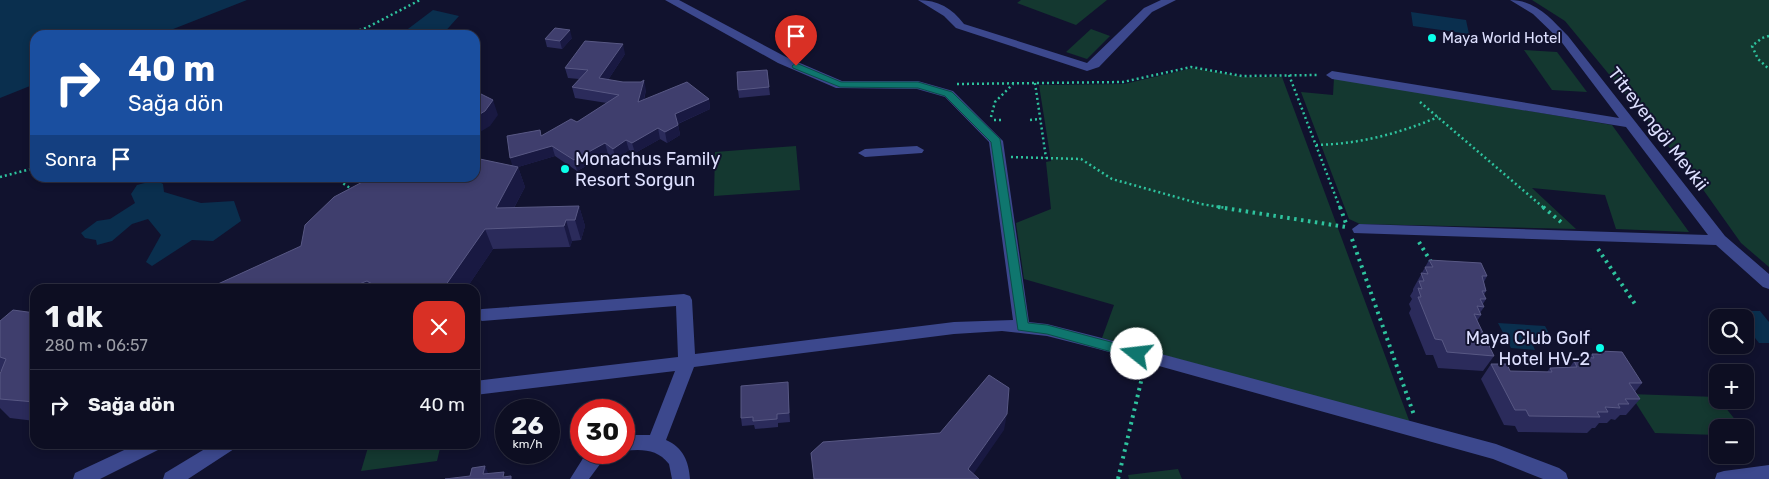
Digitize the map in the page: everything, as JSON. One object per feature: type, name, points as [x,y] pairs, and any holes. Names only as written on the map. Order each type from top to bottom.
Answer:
[{"type":"street","points":[[670,0],[782,60],[840,84],[918,85],[949,94],[996,142],[1022,327]]},
{"type":"street","points":[[924,0],[940,8],[960,26],[1087,67],[1096,64],[1148,10],[1170,0]]},
{"type":"street","name":"Titreyengöl Mevkii","points":[[1516,0],[1537,12],[1564,38],[1720,240],[1769,283]]},
{"type":"street","points":[[1332,75],[1629,124]]},
{"type":"street","points":[[866,153],[917,150]]},
{"type":"street","points":[[1354,228],[1720,240]]},
{"type":"street","points":[[482,315],[684,300],[687,363],[656,443]]},
{"type":"street","points":[[480,387],[687,363],[717,356],[800,349],[954,328],[1002,325],[1047,330],[1496,452],[1552,474],[1559,479]]},
{"type":"street","points":[[635,440],[656,443],[669,450],[677,460],[681,479]]},
{"type":"street","points":[[82,479],[144,449]]},
{"type":"street","points":[[172,479],[220,449]]},
{"type":"street","points":[[579,479],[588,464]]},
{"type":"street","points":[[1724,479],[1769,473]]},
{"type":"path","points":[[360,30],[420,0]]},
{"type":"path","points":[[1769,36],[1762,38],[1752,46],[1758,59],[1769,69]]},
{"type":"path","points":[[956,84],[1123,82],[1191,67],[1242,76],[1332,75]]},
{"type":"path","points":[[1289,75],[1316,145],[1354,228],[1420,432]]},
{"type":"path","points":[[1035,83],[1046,158]]},
{"type":"path","points":[[996,142],[991,120],[995,102],[1014,84]]},
{"type":"path","points":[[1402,87],[1583,236],[1635,304]]},
{"type":"path","points":[[1316,145],[1349,145],[1392,135],[1438,117]]},
{"type":"path","points":[[991,120],[1003,120]]},
{"type":"path","points":[[1030,120],[1041,120]]},
{"type":"path","points":[[998,156],[1081,159],[1112,179],[1201,204],[1354,228]]},
{"type":"path","points":[[0,177],[30,169]]},
{"type":"path","points":[[342,182],[358,194]]},
{"type":"path","points":[[1412,230],[1432,264]]},
{"type":"path","points":[[1118,479],[1147,357]]},
{"type":"green space","points":[[1021,0],[1107,0],[1076,25],[1017,3]]},
{"type":"green space","points":[[1532,0],[1769,0],[1769,267],[1741,243],[1697,181],[1565,21]]},
{"type":"green space","points":[[1091,29],[1110,36],[1087,59],[1066,52]]},
{"type":"green space","points":[[1524,50],[1557,52],[1587,92],[1552,90]]},
{"type":"green space","points":[[1193,68],[1244,77],[1282,77],[1410,423],[1102,338],[1114,305],[1024,279],[1016,223],[1051,209],[1046,162],[1051,161],[1039,85],[1124,84]]},
{"type":"green space","points":[[1334,78],[1612,125],[1689,232],[1616,229],[1605,195],[1532,188],[1576,229],[1360,224],[1349,219],[1301,92],[1333,95]]},
{"type":"green space","points":[[796,146],[800,190],[714,196],[715,152]]},
{"type":"green space","points":[[1630,394],[1709,397],[1709,409],[1727,409],[1735,419],[1709,419],[1709,435],[1655,433]]},
{"type":"green space","points":[[368,449],[440,449],[437,461],[361,471]]},
{"type":"green space","points":[[1178,469],[1182,479],[1129,479],[1128,475]]},
{"type":"water","points":[[0,0],[247,0],[171,30],[30,30],[30,86],[0,98]]},
{"type":"water","points":[[433,10],[459,16],[446,30],[407,30]]},
{"type":"water","points":[[1411,12],[1466,20],[1469,34],[1413,26]]},
{"type":"water","points":[[160,182],[163,184],[164,192],[201,203],[234,201],[241,221],[213,241],[192,240],[152,266],[146,262],[161,235],[148,219],[132,224],[112,241],[97,245],[96,240],[85,238],[81,233],[97,221],[110,219],[135,203],[131,194],[137,185]]},
{"type":"water","points":[[1754,311],[1760,311],[1769,322],[1769,343],[1759,343],[1754,337]]},
{"type":"water","points":[[1498,323],[1545,326],[1552,339],[1529,337],[1535,350],[1511,348]]},
{"type":"building","points":[[555,28],[570,30],[560,41],[545,39]]},
{"type":"building","points":[[585,41],[623,44],[599,78],[623,82],[641,82],[644,80],[638,102],[687,82],[709,99],[675,114],[678,125],[665,132],[658,128],[632,143],[626,140],[613,149],[605,143],[574,160],[552,146],[510,158],[507,136],[540,130],[541,136],[571,119],[577,122],[619,95],[572,87],[588,70],[565,68]]},
{"type":"building","points":[[767,70],[769,87],[738,90],[737,72]]},
{"type":"building","points":[[480,94],[493,100],[485,111],[480,114]]},
{"type":"building","points":[[480,159],[518,167],[496,208],[579,206],[575,220],[566,220],[564,226],[485,229],[446,284],[372,284],[367,281],[359,284],[218,284],[301,246],[305,225],[334,197],[362,182],[480,182]]},
{"type":"building","points":[[1429,260],[1481,263],[1487,276],[1482,276],[1486,291],[1482,291],[1486,299],[1480,299],[1484,307],[1477,306],[1481,315],[1474,314],[1494,356],[1447,352],[1442,340],[1435,339],[1418,297],[1421,297],[1418,288],[1422,289],[1419,281],[1424,281],[1421,273],[1428,274],[1425,267],[1433,267]]},
{"type":"building","points":[[13,310],[30,312],[30,402],[0,399],[0,374],[6,359],[0,357],[0,321]]},
{"type":"building","points":[[1599,351],[1622,352],[1642,383],[1629,383],[1640,399],[1625,399],[1629,404],[1618,404],[1620,408],[1605,407],[1608,412],[1597,412],[1600,417],[1529,416],[1526,410],[1515,410],[1491,364],[1507,364],[1510,371],[1552,372],[1550,368],[1577,367],[1574,361],[1586,362],[1583,357],[1594,358],[1592,354],[1601,354]]},
{"type":"building","points":[[989,375],[1009,388],[1007,414],[968,469],[979,479],[814,479],[811,453],[823,442],[940,433]]},
{"type":"building","points":[[788,382],[789,413],[777,414],[777,419],[753,421],[753,417],[741,418],[741,386]]},
{"type":"building","points":[[485,466],[483,474],[504,472],[503,477],[511,476],[511,479],[445,479],[470,476],[472,468]]},
{"type":"place","name":"Maya World Hotel","points":[[1432,38]]},
{"type":"place","name":"Monachus Family Resort Sorgun","points":[[565,169]]},
{"type":"place","name":"Maya Club Golf Hotel HV-2","points":[[1600,348]]},
{"type":"route","points":[[796,66],[840,84],[918,85],[949,94],[996,142],[1022,327],[1047,330],[1137,354]]}]
